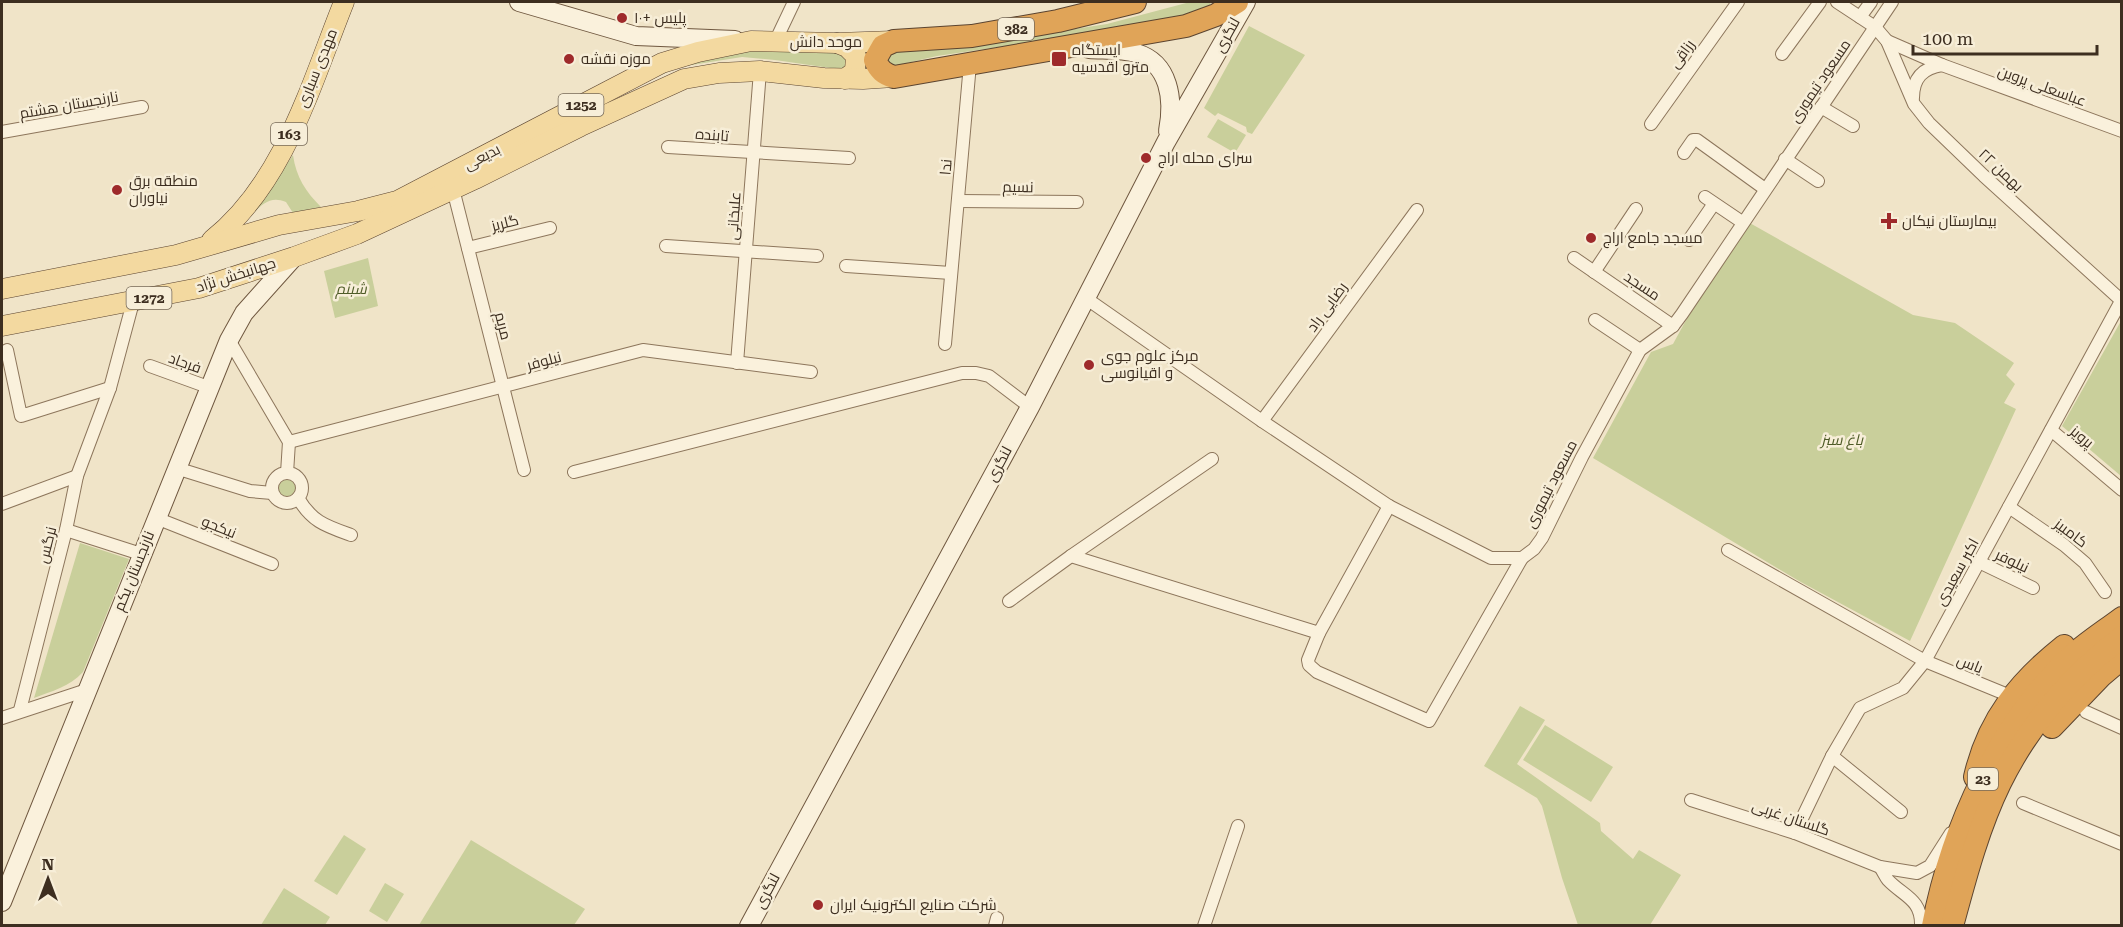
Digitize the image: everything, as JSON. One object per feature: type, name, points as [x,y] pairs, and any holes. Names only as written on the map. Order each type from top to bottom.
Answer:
[{"type":"highway","name":"موحد دانش","points":[[894,41],[972,36],[1059,21],[1135,2]]},
{"type":"highway","name":"382","points":[[894,77],[1186,26],[1216,15],[1238,2]]},
{"type":"highway","points":[[894,41],[883,46],[875,60],[885,75],[894,77]]},
{"type":"highway","points":[[1969,806],[1981,751],[1999,714],[2049,658],[2113,596]]},
{"type":"highway","name":"23","points":[[1933,926],[1939,896],[1969,806],[2020,715],[2081,659],[2121,618]]},
{"type":"highway","name":"23","points":[[1952,926],[1980,832],[2000,783],[2032,727],[2081,659],[2121,637]]},
{"type":"highway","points":[[2000,783],[2067,710],[2121,658]]},
{"type":"main road","name":"مهدی سباری","points":[[203,247],[231,225],[271,170],[301,110],[344,2]]},
{"type":"main road","name":"موحد دانش","points":[[519,2],[636,36],[776,42],[894,41]]},
{"type":"main road","name":"لنگری","points":[[749,926],[1030,407],[1166,142],[1246,2]]},
{"type":"main road","name":"بدیعی","points":[[203,247],[279,225],[358,211],[397,201],[662,63],[698,52],[752,41]]},
{"type":"main road","points":[[837,43],[847,47],[856,56],[855,71],[845,79]]},
{"type":"main road","points":[[1073,47],[1135,52],[1158,65],[1164,75],[1171,104],[1166,142]]},
{"type":"main road","name":"382","points":[[667,86],[703,75],[760,71],[845,79],[894,77]]},
{"type":"main road","name":"بدیعی","points":[[294,257],[357,234],[667,86]]},
{"type":"main road","name":"1272","points":[[2,289],[176,255],[203,247]]},
{"type":"main road","name":"جهانبخش نژاد","points":[[2,326],[199,288],[294,257]]},
{"type":"main road","name":"نارنجستان یکم","points":[[2,902],[208,387],[229,340],[244,313],[294,257]]},
{"type":"street","points":[[776,42],[794,2]]},
{"type":"street","name":"رزاقی","points":[[1651,124],[1738,2]]},
{"type":"street","points":[[1782,54],[1820,2]]},
{"type":"street","points":[[1837,2],[1875,27],[1887,41]]},
{"type":"street","points":[[1860,17],[1871,2]]},
{"type":"street","name":"مسعود تیموری","points":[[1319,633],[1308,660],[1317,672],[1429,721],[1521,558],[1534,549],[1542,538],[1582,457],[1640,350],[1672,326],[1682,314],[1892,2]]},
{"type":"street","name":"عباسعلی پروین","points":[[1887,41],[1942,66],[2121,131]]},
{"type":"street","name":"۲۲ بهمن","points":[[1887,41],[1914,104],[1929,123],[2121,301]]},
{"type":"street","name":"ندا","points":[[945,344],[970,64]]},
{"type":"street","points":[[1914,104],[1914,86],[1918,77],[1923,71],[1942,66]]},
{"type":"street","name":"علیخانی","points":[[737,363],[760,71]]},
{"type":"street","name":"نارنجستان هشتم","points":[[2,132],[142,107]]},
{"type":"street","points":[[1821,107],[1853,126]]},
{"type":"street","points":[[1684,153],[1693,140],[1697,140],[1765,189]]},
{"type":"street","name":"تابنده","points":[[668,147],[849,158]]},
{"type":"street","points":[[1785,159],[1818,181]]},
{"type":"street","name":"مریم","points":[[453,189],[524,470]]},
{"type":"street","name":"نسیم","points":[[958,201],[1077,202]]},
{"type":"street","points":[[1689,240],[1709,201],[1742,222]]},
{"type":"street","points":[[1593,272],[1635,209]]},
{"type":"street","name":"رضایی راد","points":[[1262,421],[1417,210]]},
{"type":"street","name":"گلریز","points":[[468,248],[550,228]]},
{"type":"street","points":[[666,246],[817,256]]},
{"type":"street","name":"مسجد","points":[[1574,258],[1672,326]]},
{"type":"street","points":[[846,266],[951,273]]},
{"type":"street","points":[[1087,298],[1262,421],[1389,506],[1491,558],[1521,558]]},
{"type":"street","name":"اکبر سعیدی","points":[[1795,833],[1832,756],[1860,708],[1903,688],[1925,662],[2121,301]]},
{"type":"street","name":"نرگس","points":[[20,710],[66,530],[77,476],[110,388],[133,302]]},
{"type":"street","points":[[1595,320],[1640,350]]},
{"type":"street","points":[[229,340],[289,442],[287,473]]},
{"type":"street","points":[[7,350],[21,416],[110,388]]},
{"type":"street","name":"نیلوفر","points":[[289,442],[643,350],[811,372]]},
{"type":"street","name":"فرجاد","points":[[150,366],[208,387]]},
{"type":"street","points":[[574,472],[962,373],[989,376],[1030,407]]},
{"type":"street","name":"پرویز","points":[[2051,430],[2121,490]]},
{"type":"street","points":[[1009,601],[1212,459]]},
{"type":"street","points":[[176,468],[250,491],[272,493],[282,502],[291,502],[298,498],[302,489],[301,484],[296,476],[287,473],[272,483],[272,493]]},
{"type":"street","points":[[2,504],[77,476]]},
{"type":"street","points":[[298,498],[305,509],[321,524],[351,535]]},
{"type":"street","points":[[1071,556],[1319,633],[1389,506]]},
{"type":"street","name":"کامبیز","points":[[2009,507],[2064,545],[2085,563],[2113,596]]},
{"type":"street","name":"نیکجو","points":[[156,518],[272,564]]},
{"type":"street","points":[[66,530],[141,554]]},
{"type":"street","points":[[1728,550],[1925,662]]},
{"type":"street","name":"نیلوفر","points":[[1979,562],[2032,588]]},
{"type":"street","name":"یاس","points":[[1925,662],[2003,693]]},
{"type":"street","points":[[2,718],[20,710],[87,690]]},
{"type":"street","points":[[2086,712],[2121,728]]},
{"type":"street","points":[[1832,756],[1901,812]]},
{"type":"street","name":"گلستان غربی","points":[[1690,800],[1795,833],[1880,867]]},
{"type":"street","points":[[2023,803],[2121,844]]},
{"type":"street","points":[[1880,867],[1917,873],[1930,866],[1969,806]]},
{"type":"street","points":[[1204,926],[1238,826]]},
{"type":"street","points":[[1880,867],[1888,879],[1916,902],[1921,926]]},
{"type":"green space","points":[[1190,2],[1211,2],[1208,11],[1061,38],[937,56],[894,66],[881,56],[894,52],[950,48],[1107,24]]},
{"type":"green space","points":[[1249,26],[1305,55],[1252,134],[1247,132],[1246,127],[1218,113],[1215,116],[1204,108]]},
{"type":"green space","points":[[736,48],[842,51],[851,58],[844,70],[742,57],[679,67],[647,81],[630,83]]},
{"type":"green space","points":[[1218,119],[1246,135],[1235,153],[1207,137]]},
{"type":"green space","points":[[293,155],[302,184],[321,207],[293,213],[286,202],[272,200],[253,214]]},
{"type":"green space","name":"باغ سبز","points":[[1748,222],[1913,315],[1955,323],[2014,363],[2006,375],[2015,384],[2004,403],[2016,409],[1910,641],[1799,581],[1593,458],[1651,352],[1673,344]]},
{"type":"green space","name":"شبنم","points":[[368,258],[378,306],[335,318],[324,271]]},
{"type":"green space","points":[[2121,321],[2121,476],[2062,426]]},
{"type":"green space","points":[[287,476],[296,479],[299,488],[296,497],[287,500],[278,497],[275,488],[278,479]]},
{"type":"green space","points":[[80,543],[129,559],[83,672],[66,685],[34,698]]},
{"type":"green space","points":[[1520,706],[1545,720],[1517,764],[1600,823],[1601,831],[1633,859],[1639,850],[1681,875],[1650,925],[1578,925],[1542,806],[1537,798],[1484,766]]},
{"type":"green space","points":[[1545,725],[1613,767],[1591,802],[1523,760]]},
{"type":"green space","points":[[344,835],[366,849],[337,895],[314,881]]},
{"type":"green space","points":[[471,840],[585,909],[574,925],[419,925]]},
{"type":"green space","points":[[385,883],[404,894],[387,922],[369,911]]},
{"type":"green space","points":[[284,888],[330,917],[325,925],[261,925]]},
{"type":"place","name":"پلیس +۱۰","points":[[622,18]]},
{"type":"place","name":"موزه نقشه","points":[[569,59]]},
{"type":"place","name":"ایستگاه مترو اقدسیه","points":[[1059,59]]},
{"type":"place","name":"سرای محله اراج","points":[[1146,158]]},
{"type":"place","name":"منطقه برق نیاوران","points":[[117,190]]},
{"type":"place","name":"بیمارستان نیکان","points":[[1889,221]]},
{"type":"place","name":"مسجد جامع اراج","points":[[1591,238]]},
{"type":"place","name":"مرکز علوم جوی و اقیانوسی","points":[[1089,365]]},
{"type":"place","name":"شرکت صنایع الکترونیک ایران","points":[[818,905]]}]
